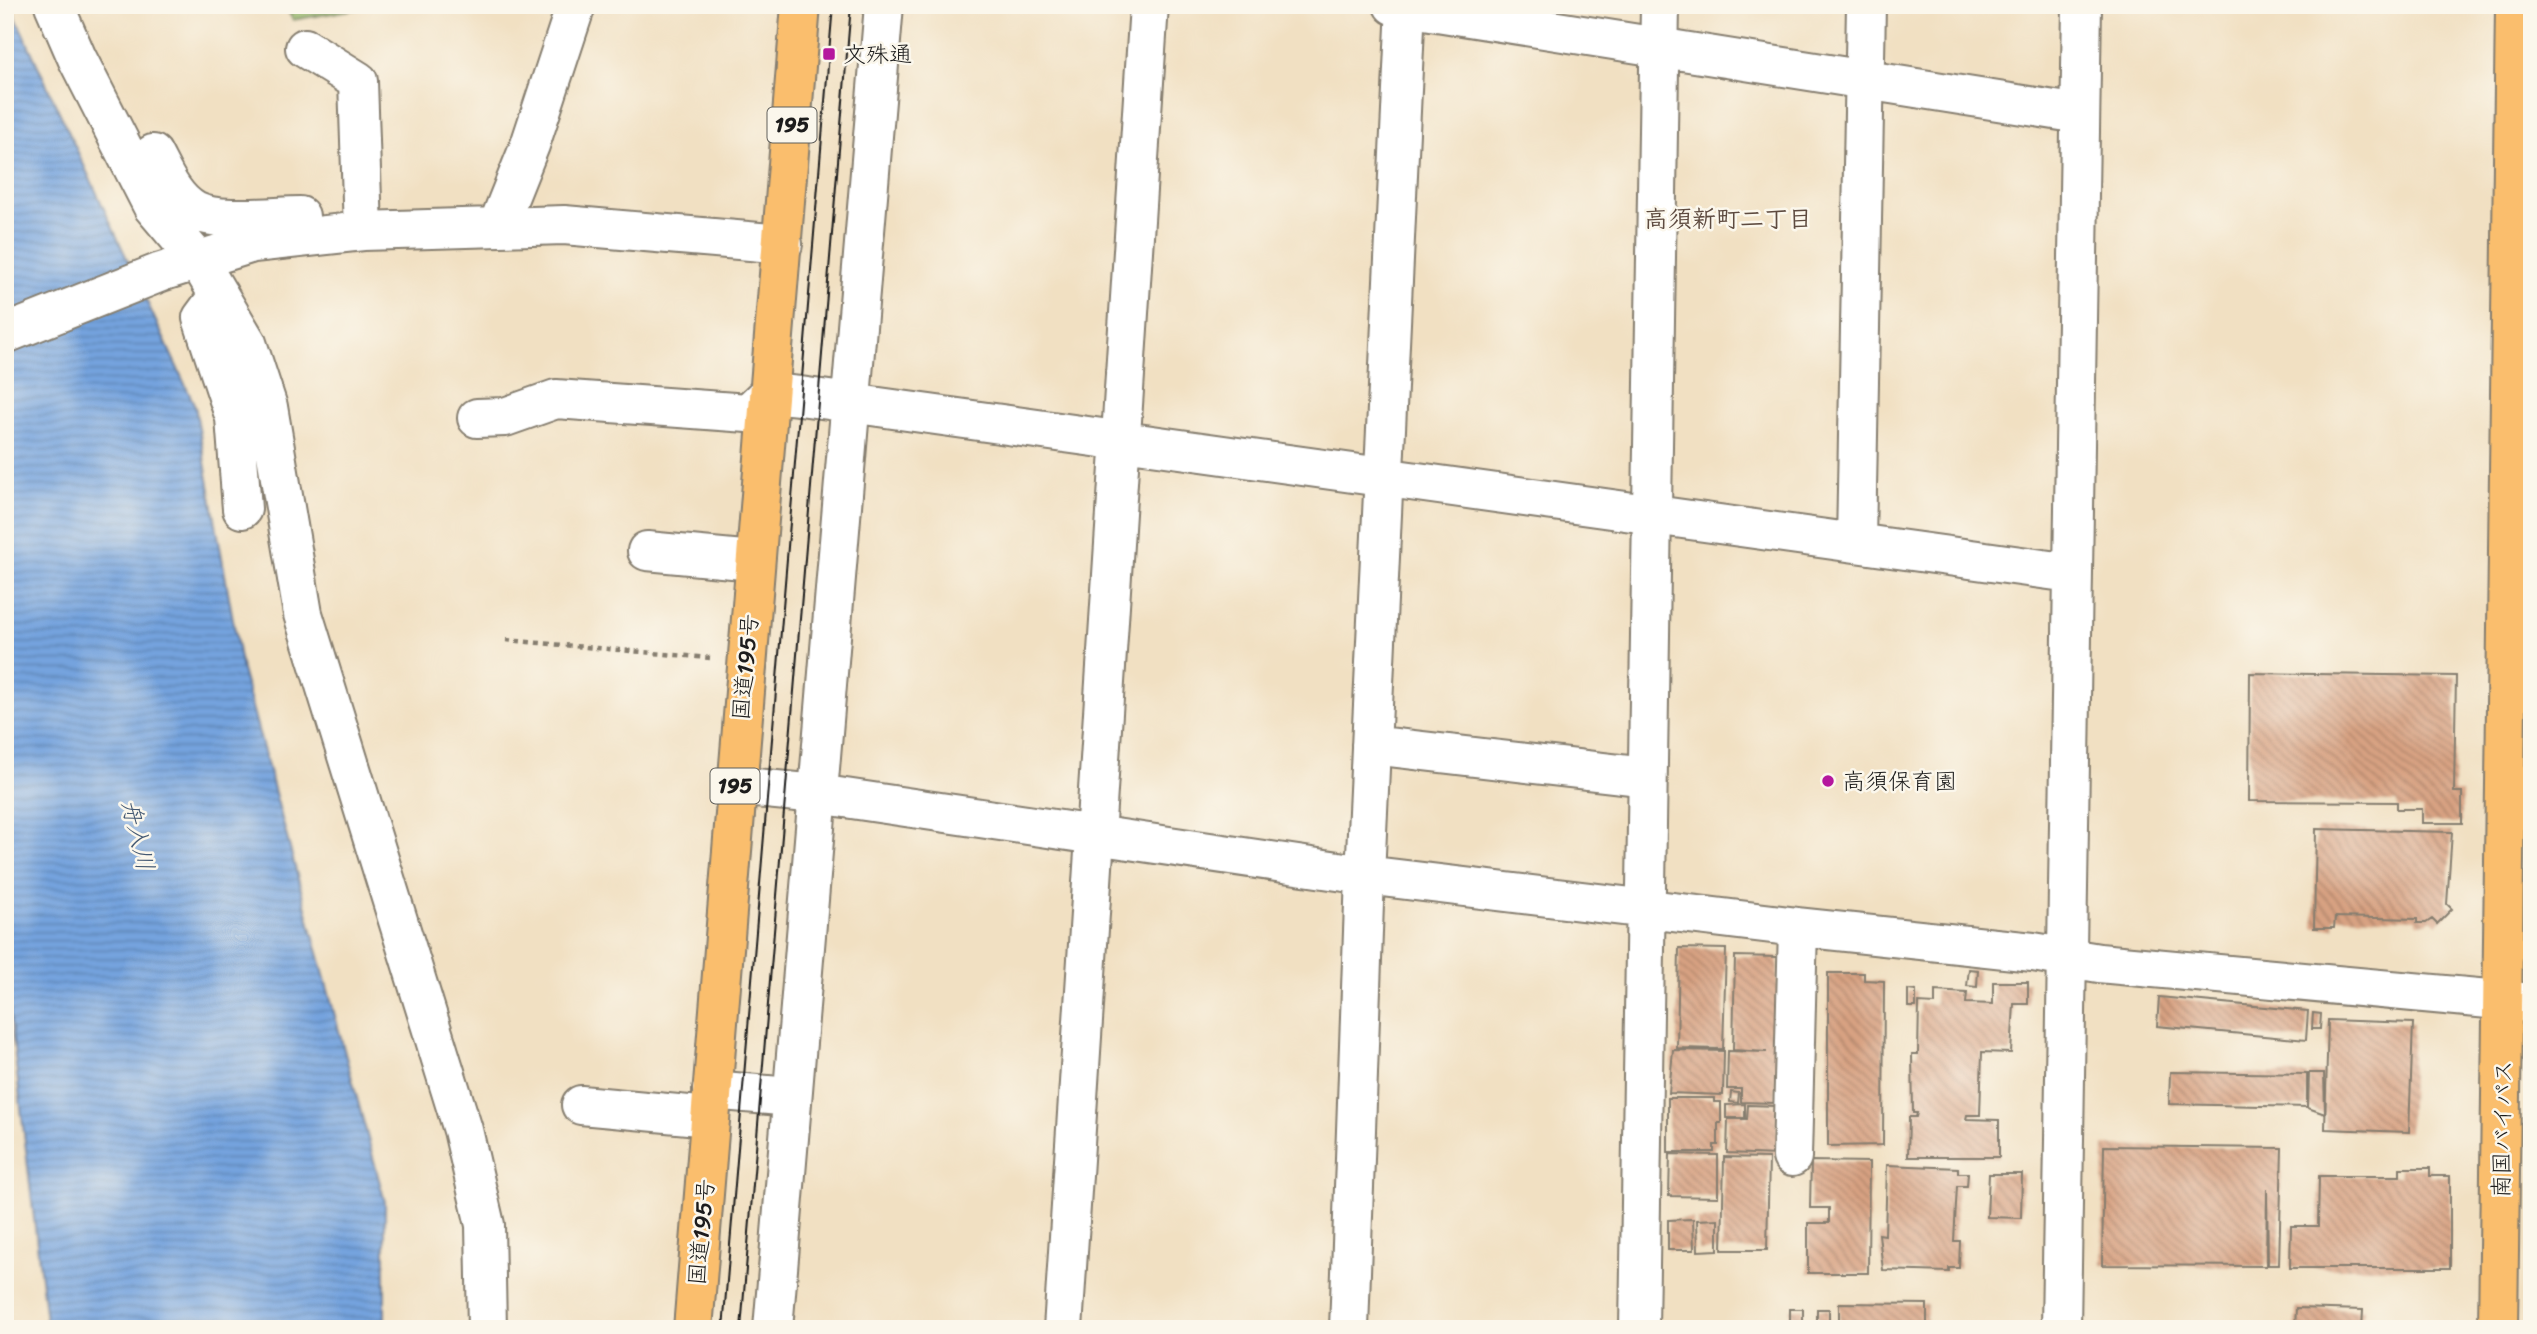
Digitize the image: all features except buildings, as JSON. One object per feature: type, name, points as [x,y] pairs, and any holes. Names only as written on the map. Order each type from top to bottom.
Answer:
[{"type":"highway","name":"国道195号","points":[[693,1329],[735,786],[783,244],[801,5]]},
{"type":"highway","name":"南国バイパス","points":[[2498,1329],[2518,1002],[2515,5]]},
{"type":"street","points":[[54,5],[77,58],[153,207],[198,260],[247,343],[268,407],[303,614],[463,1130],[485,1225],[487,1329]]},
{"type":"street","points":[[79,5],[111,77],[173,191],[195,211],[217,216],[362,223],[564,225],[783,244]]},
{"type":"street","points":[[498,225],[530,145],[576,5]]},
{"type":"street","points":[[773,1329],[884,5]]},
{"type":"street","points":[[1063,1329],[1149,5]]},
{"type":"street","points":[[1639,1329],[1660,5]]},
{"type":"street","points":[[1856,543],[1866,5]]},
{"type":"street","points":[[2062,1329],[2071,573],[2082,5]]},
{"type":"street","points":[[1349,1329],[1365,875],[1385,477],[1402,6],[2080,114]]},
{"type":"street","points":[[305,48],[358,81],[362,223]]},
{"type":"street","points":[[5,334],[198,260],[253,243],[362,223]]},
{"type":"street","points":[[219,295],[202,318],[235,418],[242,509]]},
{"type":"street","points":[[478,418],[505,417],[556,399],[748,413],[769,393],[851,401],[2071,573]]},
{"type":"street","points":[[647,551],[754,561]]},
{"type":"street","points":[[1371,745],[1647,777]]},
{"type":"street","points":[[735,786],[818,794],[1365,875],[1645,909],[2068,957],[2099,963],[2518,1002]]},
{"type":"street","points":[[1792,1157],[1798,927]]},
{"type":"street","points":[[581,1105],[711,1104],[791,1097]]},
{"type":"path","points":[[506,640],[746,661]]},
{"type":"green space","points":[[284,5],[379,5],[293,20]]},
{"type":"water","name":"舟入川","points":[[5,5],[10,5],[195,406],[242,670],[385,1202],[385,1329],[47,1329],[5,972]]},
{"type":"tram line","points":[[723,1329],[833,5]]},
{"type":"tram line","points":[[741,1329],[851,5]]},
{"type":"place","name":"文殊通","points":[[829,54]]},
{"type":"place","name":"高須保育園","points":[[1828,781]]},
{"type":"district","name":"高須新町二丁目","points":[[1728,219]]}]
